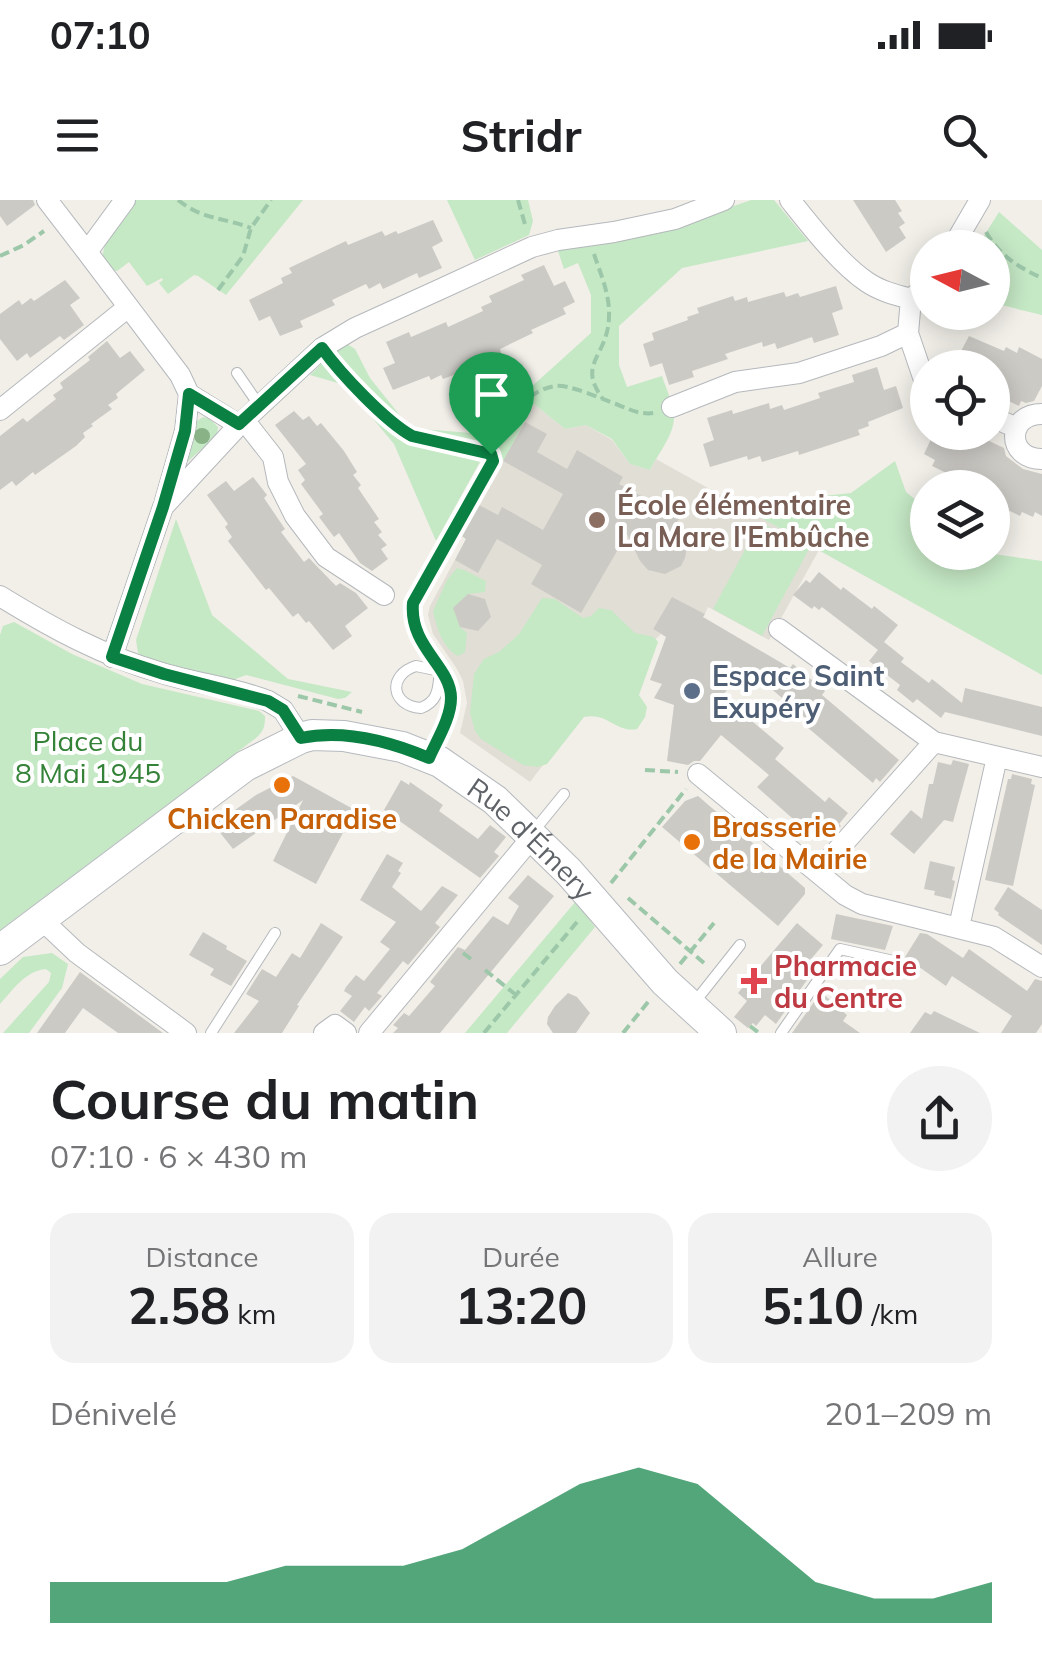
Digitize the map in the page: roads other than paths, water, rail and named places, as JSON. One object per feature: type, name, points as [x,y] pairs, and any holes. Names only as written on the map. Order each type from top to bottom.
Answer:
[{"type":"main road","name":"Rue d'Émery","points":[[0,950],[244,766],[301,738],[344,736],[379,741],[429,758],[495,800],[569,872],[646,963],[690,1007],[736,1029]]},
{"type":"street","points":[[47,200],[180,376],[189,394],[185,431],[163,507],[112,657]]},
{"type":"street","points":[[87,252],[126,200]]},
{"type":"street","points":[[163,507],[247,416],[322,348],[355,328],[532,246],[676,219],[724,200]]},
{"type":"street","points":[[790,200],[869,284],[910,299]]},
{"type":"street","points":[[962,230],[978,203]]},
{"type":"street","points":[[0,410],[127,308]]},
{"type":"street","points":[[910,317],[908,334],[914,350]]},
{"type":"street","points":[[672,408],[736,382],[799,373],[908,334]]},
{"type":"street","points":[[189,394],[247,416],[273,457],[278,482],[296,516],[326,557],[384,596]]},
{"type":"street","points":[[1042,414],[1026,417],[1016,428],[1019,450],[1032,459],[1042,459]]},
{"type":"street","points":[[1010,425],[1016,428]]},
{"type":"street","points":[[0,596],[112,657],[268,701],[283,710],[301,738]]},
{"type":"street","points":[[780,628],[934,742],[1042,767]]},
{"type":"street","points":[[818,872],[934,742]]},
{"type":"street","points":[[959,927],[997,757]]},
{"type":"street","points":[[698,774],[845,895],[862,904],[994,937],[1042,967]]},
{"type":"street","points":[[369,1033],[532,836]]},
{"type":"street","points":[[41,919],[77,953],[186,1033]]},
{"type":"street","points":[[324,1033],[335,1025],[346,1033]]},
{"type":"lane","points":[[237,373],[247,416]]},
{"type":"lane","points":[[429,758],[451,698],[449,687],[414,628],[413,603],[492,457]]},
{"type":"lane","points":[[416,666],[440,671],[438,695],[428,706],[414,708],[401,701],[396,688],[404,670],[416,666]]},
{"type":"lane","points":[[532,836],[564,794]]},
{"type":"lane","points":[[212,1033],[274,933]]},
{"type":"lane","points":[[690,1007],[740,945]]},
{"type":"lane","points":[[781,1033],[840,949],[898,962]]},
{"type":"place","name":"École élémentaire La Mare l'Embûche","points":[[597,520]]},
{"type":"place","name":"Espace Saint Exupéry","points":[[692,691]]},
{"type":"place","name":"Chicken Paradise","points":[[282,785]]},
{"type":"place","name":"Brasserie de la Mairie","points":[[692,842]]},
{"type":"place","name":"Pharmacie du Centre","points":[[754,981]]},
{"type":"park label","name":"Place du 8 Mai 1945","points":[[88,756]]}]
